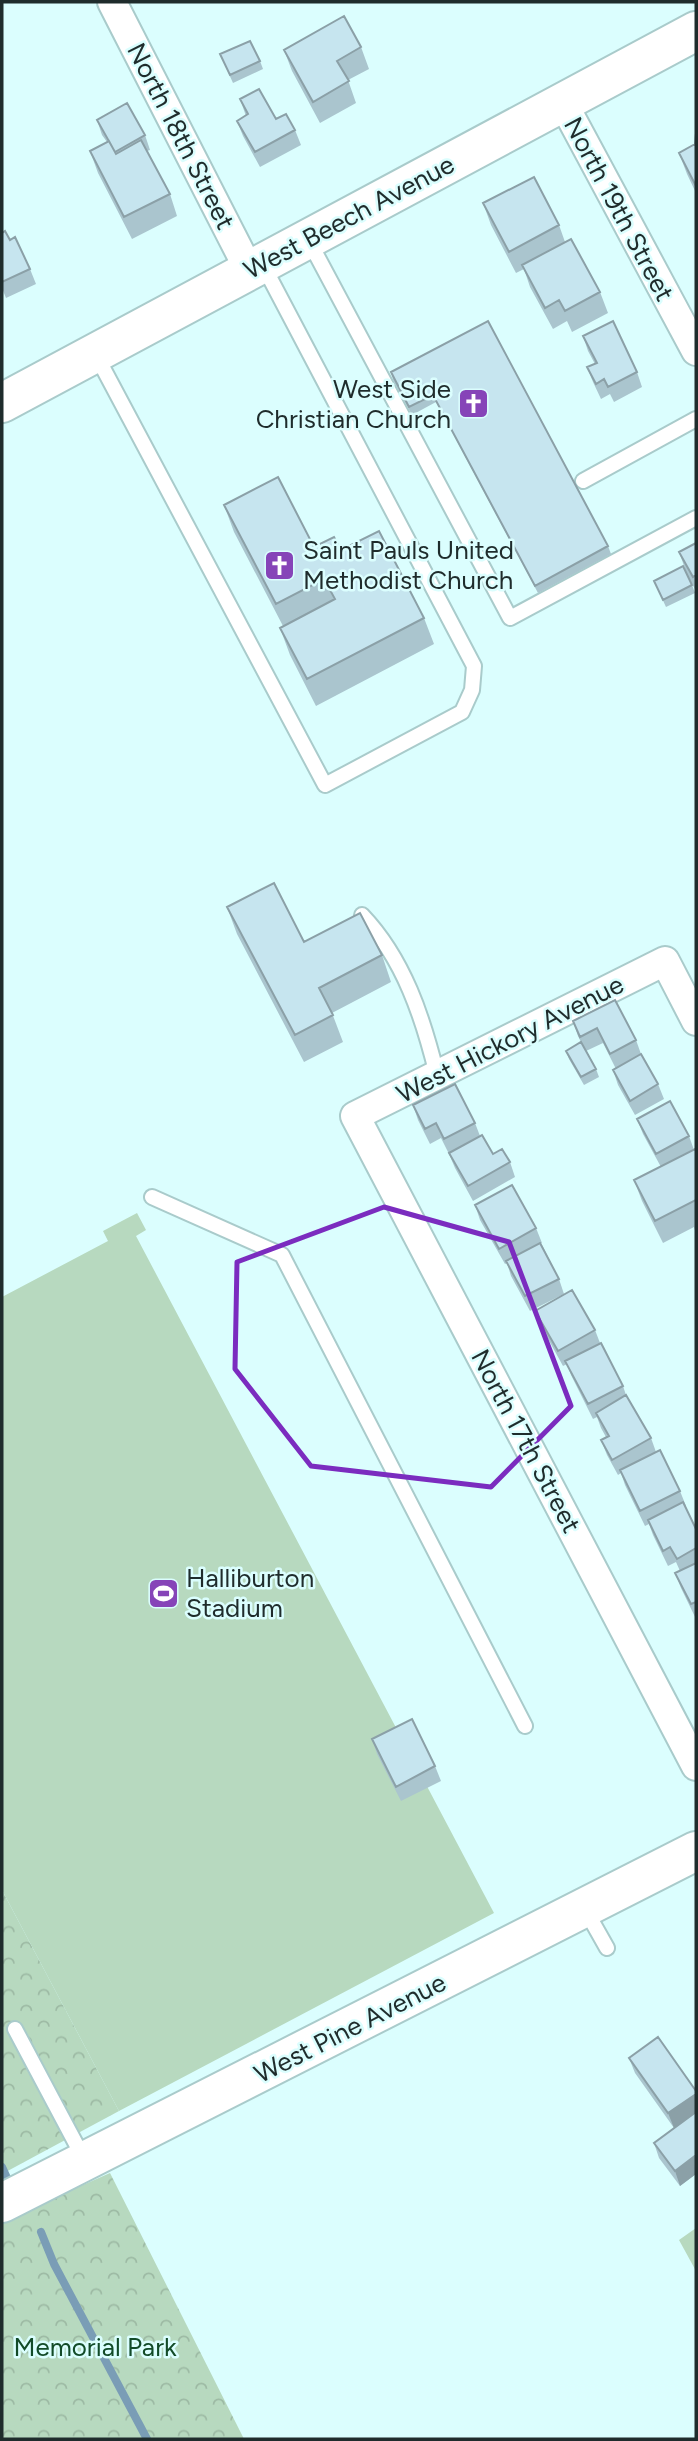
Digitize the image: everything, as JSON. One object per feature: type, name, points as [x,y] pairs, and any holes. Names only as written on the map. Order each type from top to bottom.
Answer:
[{"type":"main road","name":"West Beech Avenue","points":[[2,403],[696,31]]},
{"type":"main road","name":"West Pine Avenue","points":[[2,2203],[86,2163],[696,1851]]},
{"type":"street","name":"North 18th Street","points":[[112,2],[256,266]]},
{"type":"street","name":"North 19th Street","points":[[563,103],[696,351]]},
{"type":"street","name":"West Hickory Avenue","points":[[355,1116],[665,961],[696,1021]]},
{"type":"street","name":"North 17th Street","points":[[355,1116],[696,1766]]},
{"type":"lane","points":[[308,239],[510,618],[696,517]]},
{"type":"lane","points":[[94,352],[325,785],[462,712],[472,690],[474,666],[256,266]]},
{"type":"lane","points":[[583,481],[696,419]]},
{"type":"lane","points":[[362,915],[383,940],[408,986],[425,1025],[437,1075]]},
{"type":"lane","points":[[152,1197],[282,1255],[525,1726]]},
{"type":"lane","points":[[585,1908],[607,1948]]},
{"type":"lane","points":[[15,2029],[86,2163]]},
{"type":"highlighted area","points":[[384,1207],[509,1242],[571,1406],[491,1487],[311,1466],[235,1369],[237,1262]]},
{"type":"green space","name":"Halliburton Stadium","points":[[137,1213],[146,1230],[136,1236],[494,1913],[119,2111],[2,1890],[2,1297],[108,1241],[103,1231]]},
{"type":"green space","points":[[2,1890],[119,2111],[2,2174]]},
{"type":"green space","name":"Memorial Park","points":[[110,2173],[244,2439],[2,2439],[2,2221]]},
{"type":"green space","points":[[696,2228],[696,2271],[679,2240]]},
{"type":"building","points":[[344,16],[361,47],[337,61],[349,81],[313,102],[284,50]]},
{"type":"building","points":[[250,41],[260,61],[230,75],[220,54]]},
{"type":"building","points":[[259,89],[276,119],[286,114],[295,130],[255,152],[237,121],[248,114],[240,99]]},
{"type":"building","points":[[127,103],[145,135],[115,152],[97,120]]},
{"type":"building","points":[[696,133],[696,186],[679,153],[695,144]]},
{"type":"building","points":[[141,140],[170,194],[124,217],[90,151],[109,141],[116,154]]},
{"type":"building","points":[[534,177],[559,225],[509,252],[483,203]]},
{"type":"building","points":[[5,231],[10,240],[15,237],[30,269],[2,282],[2,233]]},
{"type":"building","points":[[571,239],[600,292],[565,311],[559,300],[545,308],[522,265]]},
{"type":"building","name":"West Side Christian Church","points":[[488,321],[608,546],[535,586],[433,395],[409,407],[391,372]]},
{"type":"building","points":[[613,321],[637,372],[608,387],[604,379],[596,384],[587,367],[597,363],[583,336]]},
{"type":"building","points":[[278,477],[314,547],[334,537],[341,550],[379,531],[424,618],[307,679],[280,628],[335,599],[324,579],[276,604],[224,505]]},
{"type":"building","points":[[696,543],[696,575],[693,577],[679,552]]},
{"type":"building","points":[[683,566],[692,585],[663,600],[654,581]]},
{"type":"building","points":[[274,883],[304,942],[360,913],[382,955],[319,988],[333,1015],[295,1035],[227,907]]},
{"type":"building","points":[[615,1000],[636,1040],[610,1054],[597,1028],[580,1037],[573,1021]]},
{"type":"building","points":[[581,1042],[596,1069],[581,1077],[566,1051]]},
{"type":"building","points":[[641,1054],[658,1084],[630,1101],[613,1070]]},
{"type":"building","points":[[455,1084],[475,1123],[444,1139],[436,1123],[425,1129],[413,1105]]},
{"type":"building","points":[[670,1101],[689,1136],[656,1154],[637,1119]]},
{"type":"building","points":[[482,1135],[493,1154],[502,1149],[510,1162],[468,1186],[449,1153]]},
{"type":"building","points":[[695,1149],[696,1200],[655,1221],[634,1180]]},
{"type":"building","points":[[512,1185],[536,1228],[499,1249],[475,1205]]},
{"type":"building","points":[[540,1243],[559,1279],[525,1296],[506,1261]]},
{"type":"building","points":[[572,1290],[595,1330],[558,1351],[535,1311]]},
{"type":"building","points":[[601,1343],[623,1386],[588,1404],[565,1361]]},
{"type":"building","points":[[626,1395],[651,1438],[612,1460],[601,1440],[609,1436],[596,1413]]},
{"type":"building","points":[[660,1450],[680,1491],[640,1511],[620,1470]]},
{"type":"building","points":[[683,1502],[696,1529],[696,1548],[677,1559],[670,1547],[663,1551],[648,1520]]},
{"type":"building","points":[[696,1563],[696,1602],[691,1604],[675,1573]]},
{"type":"building","points":[[412,1719],[435,1766],[396,1787],[372,1739]]},
{"type":"building","points":[[658,2037],[696,2091],[696,2094],[668,2113],[629,2058]]},
{"type":"building","points":[[696,2112],[696,2155],[675,2171],[654,2143]]},
{"type":"waterway","points":[[2,2167],[7,2178]]},
{"type":"waterway","points":[[41,2232],[54,2264],[147,2439]]},
{"type":"place","name":"West Side Christian Church","points":[[474,404]]},
{"type":"place","name":"Saint Pauls United Methodist Church","points":[[280,565]]},
{"type":"place","name":"Halliburton Stadium","points":[[163,1593]]}]
